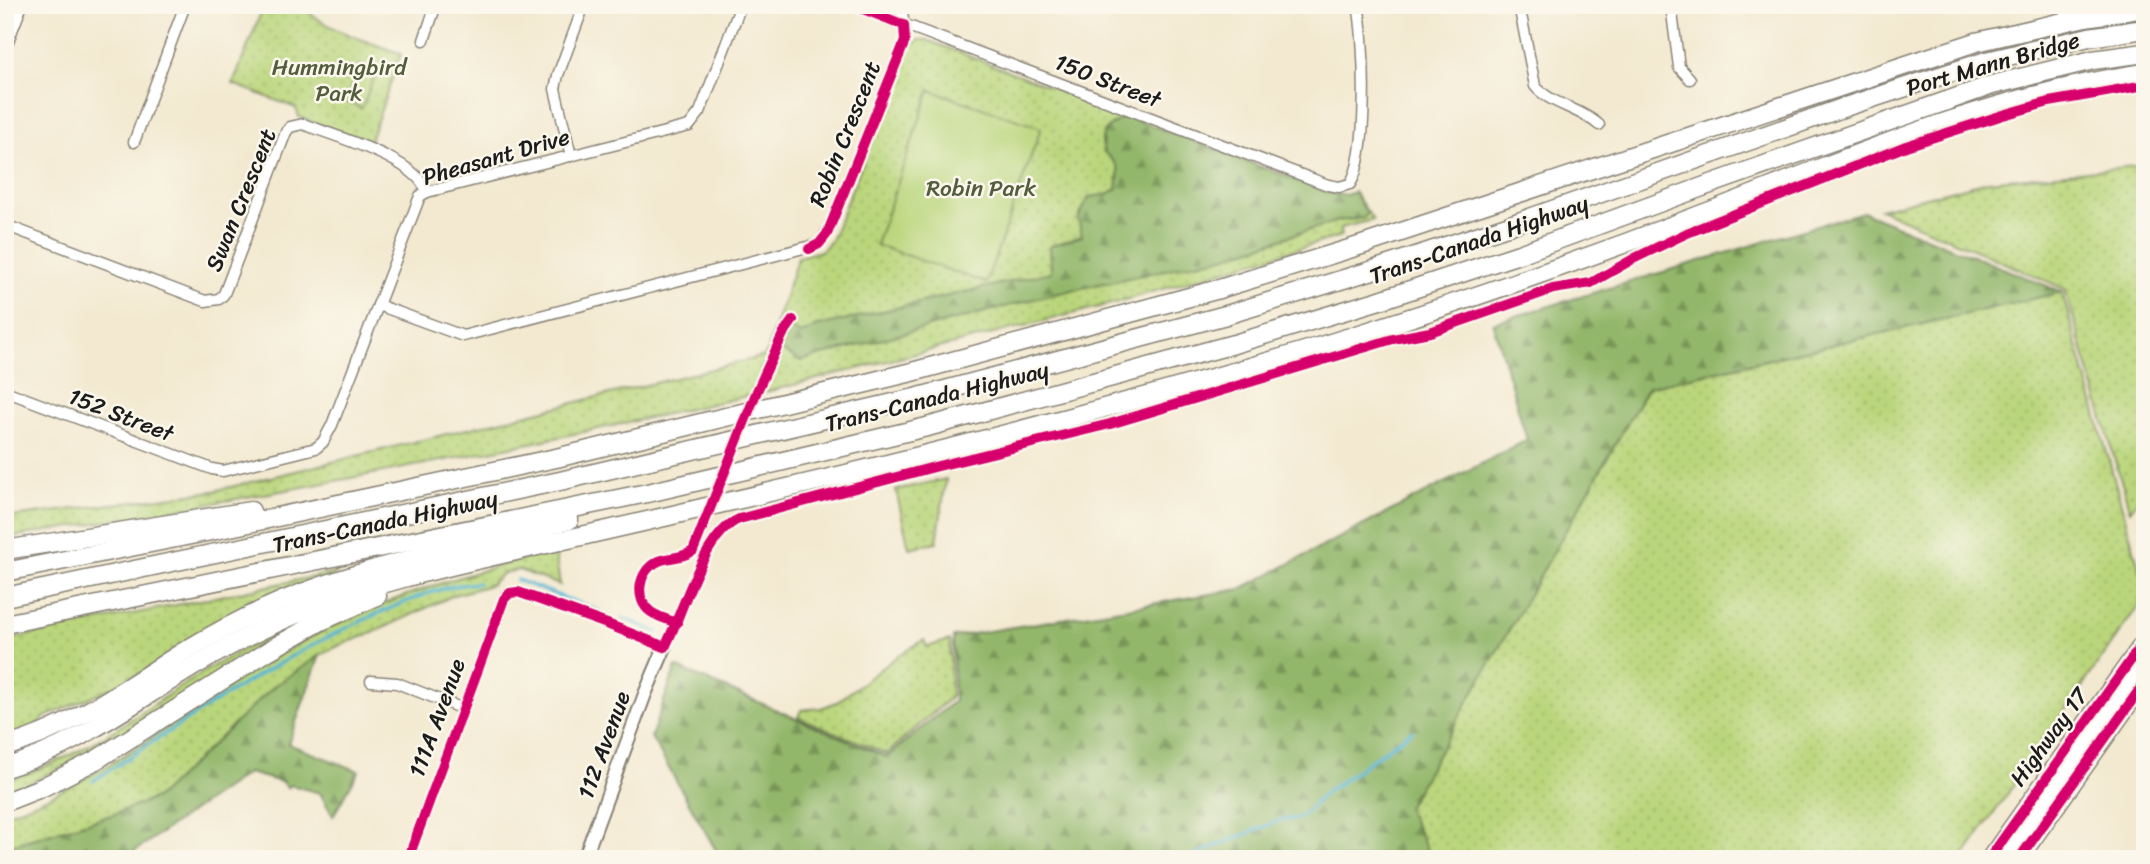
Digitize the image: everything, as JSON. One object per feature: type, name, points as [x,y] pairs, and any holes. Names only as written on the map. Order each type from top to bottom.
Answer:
[{"type":"highway","points":[[5,572],[556,458],[912,372],[1219,289],[1387,237],[1976,42],[2029,28],[2145,8]]},
{"type":"highway","name":"Port Mann Bridge","points":[[1848,106],[2022,51],[2145,29]]},
{"type":"highway","name":"Port Mann Bridge","points":[[1857,131],[2016,78],[2093,60],[2145,52]]},
{"type":"highway","points":[[5,768],[48,754],[193,667],[286,618],[356,593],[446,566],[934,453],[1255,366],[1388,326],[1527,279],[1863,150],[1999,104],[2097,80],[2145,73]]},
{"type":"highway","name":"Trans-Canada Highway","points":[[5,597],[548,484],[919,397],[1226,315],[1370,271],[1510,225],[1848,106]]},
{"type":"highway","name":"Trans-Canada Highway","points":[[5,624],[652,492],[927,427],[1234,344],[1519,254],[1857,131]]},
{"type":"highway","points":[[5,550],[427,485]]},
{"type":"highway","points":[[5,747],[80,717],[186,651],[282,601],[376,569],[568,520],[652,492]]},
{"type":"highway","points":[[5,802],[96,761],[268,651],[321,621],[381,594],[496,555]]},
{"type":"highway","name":"Highway 17","points":[[1989,859],[2145,640]]},
{"type":"highway","points":[[2003,859],[2145,659]]},
{"type":"highway","name":"Highway 17","points":[[2019,859],[2145,682]]},
{"type":"highway","points":[[2031,859],[2068,805],[2108,734]]},
{"type":"street","points":[[5,49],[8,31],[22,5]]},
{"type":"street","points":[[134,142],[185,5]]},
{"type":"street","points":[[424,40],[436,5]]},
{"type":"street","points":[[571,156],[555,89],[584,5]]},
{"type":"street","name":"Pheasant Drive","points":[[223,471],[309,451],[323,442],[332,425],[420,196],[684,127],[694,122],[741,5]]},
{"type":"street","name":"150 Street","points":[[853,5],[1339,187],[1350,184],[1357,169],[1364,76],[1363,38],[1357,5]]},
{"type":"street","name":"Robin Crescent","points":[[378,305],[463,336],[814,247],[824,240],[827,234],[905,41],[902,10],[904,5]]},
{"type":"street","points":[[1519,5],[1535,86],[1542,94],[1583,113],[1599,125]]},
{"type":"street","points":[[1671,5],[1679,67],[1690,79]]},
{"type":"street","name":"Swan Crescent","points":[[5,225],[212,302],[224,294],[290,127],[303,124],[392,158],[422,181],[427,192]]},
{"type":"street","name":"152 Street","points":[[5,391],[182,460],[223,471]]},
{"type":"street","name":"111A Avenue","points":[[408,859],[504,599],[510,593],[518,592],[665,647]]},
{"type":"street","name":"112 Avenue","points":[[584,859],[665,647]]},
{"type":"street","points":[[370,681],[397,683],[463,709]]},
{"type":"green space","name":"Hummingbird Park","points":[[264,5],[302,5],[322,22],[334,28],[401,54],[369,143],[299,117],[296,108],[233,84]]},
{"type":"green space","name":"Robin Park","points":[[918,40],[927,40],[1333,194],[1346,195],[1354,192],[1373,220],[1340,228],[1341,236],[1118,302],[762,393],[779,349],[777,338],[751,395],[379,473],[5,538],[5,518],[214,491],[765,356],[798,257],[821,251],[831,241],[908,49]]},
{"type":"green space","points":[[359,65],[376,72],[362,108],[345,102]]},
{"type":"green space","points":[[930,90],[1041,128],[986,283],[876,245]]},
{"type":"green space","points":[[1127,116],[1333,194],[1346,195],[1354,192],[1367,213],[1364,218],[1338,221],[1224,257],[1050,295],[800,361],[779,349],[777,336],[773,332],[776,323],[802,334],[818,326],[1051,272],[1050,246],[1082,236],[1078,219],[1089,197],[1105,195],[1117,189],[1118,168],[1104,152],[1102,138],[1110,125]]},
{"type":"green space","points":[[2145,165],[2145,490],[2130,511],[2065,289],[1880,209],[1988,181]]},
{"type":"green space","points":[[1863,212],[2062,292],[1648,387],[1407,808],[1432,859],[721,859],[651,737],[676,667],[887,757],[954,701],[953,637],[1241,589],[1527,440],[1493,323]]},
{"type":"green space","points":[[2062,292],[2145,596],[1962,859],[1432,859],[1406,808],[1648,387]]},
{"type":"green space","points":[[946,479],[937,542],[909,548],[896,490]]},
{"type":"green space","points":[[555,551],[560,585],[519,570],[503,573],[490,585],[454,595],[340,645],[320,655],[273,687],[158,797],[115,814],[5,847],[5,814],[39,801],[104,767],[293,646],[402,597],[477,572]]},
{"type":"green space","points":[[337,572],[109,689],[45,717],[30,730],[5,738],[5,640]]},
{"type":"green space","points":[[291,625],[293,629],[153,717],[43,777],[5,793],[5,780],[73,754],[203,672]]},
{"type":"green space","points":[[924,640],[927,647],[950,640],[951,697],[887,754],[798,717],[801,710],[821,708],[837,702],[899,655]]},
{"type":"green space","points":[[320,655],[288,744],[359,771],[333,816],[320,793],[290,785],[288,788],[282,782],[248,773],[123,859],[5,859],[5,847],[115,814],[158,797],[273,687]]},
{"type":"waterway","points":[[517,580],[599,611]]},
{"type":"waterway","points":[[93,781],[197,713],[303,650],[426,594],[478,583]]},
{"type":"waterway","points":[[623,618],[657,632]]},
{"type":"waterway","points":[[1191,859],[1206,850],[1281,820],[1300,818],[1324,794],[1412,731]]},
{"type":"cycle path","points":[[809,249],[819,244],[827,234],[905,41],[904,25],[853,5]]},
{"type":"cycle path","points":[[408,859],[504,599],[510,593],[518,592],[665,647],[705,557],[726,527],[739,519],[1110,424],[1393,339],[1430,332],[1553,289],[1591,283],[1687,233],[1906,146],[2049,102],[2145,85]]},
{"type":"cycle path","points":[[677,623],[651,612],[646,607],[640,593],[642,579],[657,562],[693,551],[757,391],[783,334],[793,320]]},
{"type":"cycle path","points":[[1989,859],[2145,640]]},
{"type":"cycle path","points":[[2019,859],[2145,682]]}]
